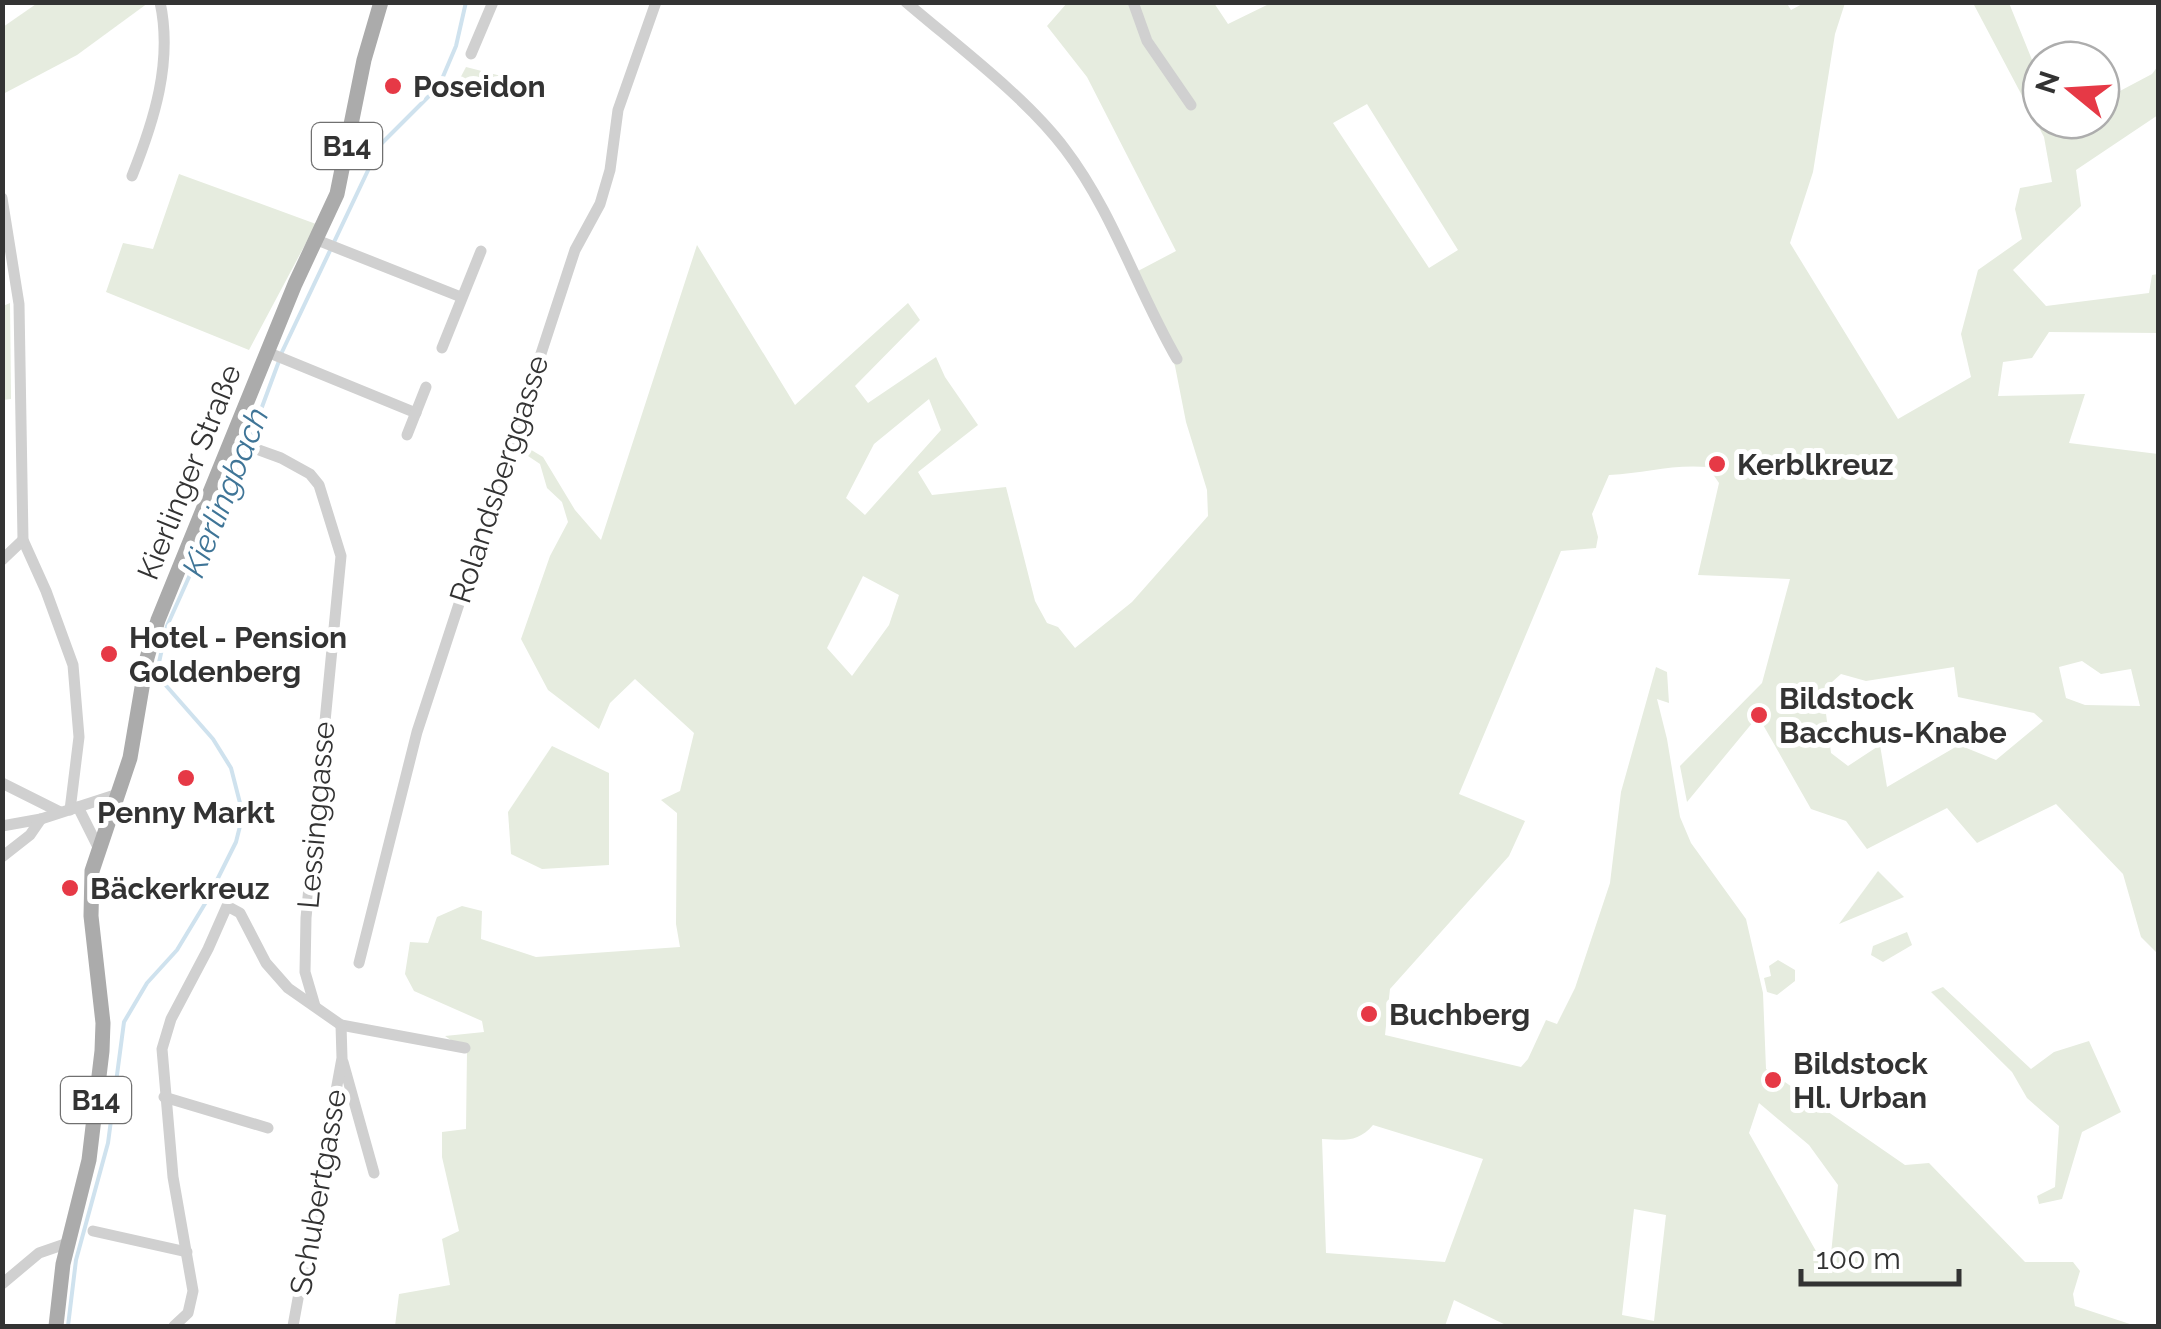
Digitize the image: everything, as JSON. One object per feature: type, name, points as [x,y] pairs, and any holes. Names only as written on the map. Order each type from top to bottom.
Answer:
[{"type":"main road","name":"Kierlinger Straße","points":[[56,1326],[68,1243],[89,1160],[102,1051],[103,1023],[91,916],[92,871],[133,746],[147,658],[158,620],[242,444],[337,194],[364,60],[381,2]]},
{"type":"street","points":[[132,176],[154,120],[164,56],[160,2]]},
{"type":"street","points":[[471,54],[492,2]]},
{"type":"street","name":"Rolandsberggasse","points":[[359,963],[416,732],[575,250],[600,204],[610,170],[618,110],[656,2]]},
{"type":"street","points":[[906,2],[1002,84],[1064,147],[1100,204],[1178,359]]},
{"type":"street","points":[[1133,2],[1147,41],[1191,105]]},
{"type":"street","points":[[2,198],[19,304],[23,540],[73,665],[78,737],[70,810]]},
{"type":"street","points":[[320,241],[461,297]]},
{"type":"street","points":[[442,348],[482,250]]},
{"type":"street","points":[[275,355],[416,413]]},
{"type":"street","points":[[407,435],[426,387]]},
{"type":"street","name":"Lessinggasse","points":[[242,444],[310,474],[319,485],[341,556],[306,918],[306,972],[315,1006]]},
{"type":"street","points":[[2,560],[23,540]]},
{"type":"street","points":[[2,783],[70,810],[98,847]]},
{"type":"street","points":[[2,826],[118,794]]},
{"type":"street","points":[[2,857],[30,835],[41,818]]},
{"type":"street","points":[[174,1326],[188,1314],[193,1291],[161,1062],[165,1036],[227,906],[240,913],[266,963],[288,988],[341,1025],[465,1048]]},
{"type":"street","name":"Schubertgasse","points":[[293,1326],[342,1058],[341,1025]]},
{"type":"street","name":"Schubertgasse","points":[[342,1058],[374,1173]]},
{"type":"street","points":[[164,1097],[268,1128]]},
{"type":"street","points":[[93,1231],[186,1252]]},
{"type":"street","points":[[2,1284],[39,1253],[68,1243]]},
{"type":"shaded area","points":[[39,2],[148,3],[77,55],[3,94],[3,27]]},
{"type":"shaded area","points":[[1273,2],[1786,2],[1791,10],[1804,3],[1845,3],[1835,34],[1813,172],[1790,243],[1898,419],[1971,377],[1961,334],[1978,270],[2022,239],[2015,209],[2020,188],[2052,182],[2045,140],[2121,140],[2076,170],[2081,206],[2013,270],[2046,306],[2149,293],[2152,275],[2158,274],[2158,333],[2049,332],[2032,358],[2003,362],[1998,396],[2085,394],[2069,443],[2158,454],[2158,954],[2141,937],[2123,874],[2056,804],[1977,843],[1947,808],[1867,849],[1846,821],[1811,809],[1758,716],[1687,802],[1680,766],[1762,683],[1790,579],[1698,575],[1719,483],[1708,467],[1670,468],[1609,475],[1592,514],[1598,537],[1596,548],[1561,551],[1459,794],[1525,821],[1509,856],[1390,989],[1385,1035],[1521,1067],[1546,1020],[1557,1024],[1575,988],[1610,883],[1621,792],[1656,667],[1667,672],[1669,703],[1657,699],[1680,817],[1691,843],[1746,919],[1763,993],[1766,1069],[1905,1165],[1929,1163],[2025,1262],[2073,1262],[2080,1271],[2073,1294],[2075,1306],[2136,1326],[1508,1326],[1454,1300],[1445,1326],[395,1326],[399,1294],[450,1285],[442,1239],[459,1231],[442,1157],[442,1132],[466,1129],[467,1051],[445,1036],[484,1032],[482,1021],[414,991],[405,974],[410,942],[428,943],[437,917],[462,906],[482,911],[481,939],[536,957],[680,947],[676,924],[677,813],[661,800],[680,791],[694,733],[635,679],[610,703],[599,729],[548,690],[521,639],[550,556],[568,522],[562,502],[547,488],[540,464],[516,448],[518,442],[543,457],[575,510],[601,540],[697,245],[795,405],[908,303],[920,320],[855,386],[868,403],[936,357],[978,425],[918,472],[932,495],[1006,487],[1035,601],[1047,623],[1058,627],[1075,648],[1132,602],[1208,516],[1207,490],[1186,422],[1175,366],[1138,271],[1176,251],[1087,77],[1047,26],[1067,3],[1214,3],[1228,24]],"holes":[[[1367,104],[1458,250],[1429,268],[1333,123]],[[929,399],[941,430],[865,515],[846,498],[874,444]],[[863,576],[899,595],[889,625],[852,676],[827,648]],[[2082,661],[2101,674],[2131,669],[2140,706],[2085,705],[2066,698],[2059,667]],[[1954,667],[1958,697],[2034,713],[2043,721],[1996,760],[1959,745],[1887,787],[1880,745],[1848,766],[1831,753],[1823,690],[1841,674],[1866,681]],[[1759,1103],[1809,1145],[1838,1185],[1829,1274],[1749,1133]],[[1373,1125],[1483,1159],[1445,1262],[1326,1253],[1322,1139],[1350,1139]],[[1634,1209],[1666,1215],[1654,1321],[1622,1315]]]},
{"type":"shaded area","points":[[1973,3],[2009,3],[2024,40],[2021,94]]},
{"type":"shaded area","points":[[2158,66],[2158,115],[2121,140],[2121,90],[2152,74]]},
{"type":"shaded area","points":[[466,67],[513,79],[507,101],[456,86]]},
{"type":"shaded area","points":[[179,174],[316,224],[249,350],[106,292],[123,243],[153,249]]},
{"type":"shaded area","points":[[10,303],[11,399],[3,400],[3,306]]},
{"type":"shaded area","points":[[552,746],[609,773],[609,865],[542,869],[511,854],[508,812]]},
{"type":"shaded area","points":[[1878,871],[1904,897],[1839,924]]},
{"type":"shaded area","points":[[1907,932],[1912,945],[1883,962],[1871,955],[1873,946]]},
{"type":"shaded area","points":[[1778,960],[1795,970],[1795,981],[1777,995],[1767,992],[1764,978],[1771,976],[1769,966]]},
{"type":"shaded area","points":[[1943,987],[2031,1069],[2054,1052],[2089,1041],[2121,1112],[2082,1132],[2062,1199],[2039,1204],[2037,1196],[2055,1187],[2059,1126],[2027,1098],[2012,1072],[1931,992]]},
{"type":"waterway","name":"Kierlingbach","points":[[282,352],[380,145],[439,86],[456,46],[466,2]]},
{"type":"waterway","name":"Kierlingbach","points":[[249,442],[279,361]]},
{"type":"waterway","name":"Kierlingbach","points":[[68,1326],[76,1260],[108,1143],[124,1022],[147,983],[177,950],[206,902],[240,826],[240,803],[231,768],[213,739],[162,681],[158,667],[167,626],[246,450]]},
{"type":"place","name":"Poseidon","points":[[393,86]]},
{"type":"place","name":"Kerblkreuz","points":[[1717,464]]},
{"type":"place","name":"Hotel - Pension Goldenberg","points":[[109,654]]},
{"type":"place","name":"Bildstock Bacchus-Knabe","points":[[1759,715]]},
{"type":"place","name":"Penny Markt","points":[[186,778]]},
{"type":"place","name":"Bäckerkreuz","points":[[70,888]]},
{"type":"place","name":"Buchberg","points":[[1369,1014]]},
{"type":"place","name":"Bildstock Hl. Urban","points":[[1773,1080]]}]
